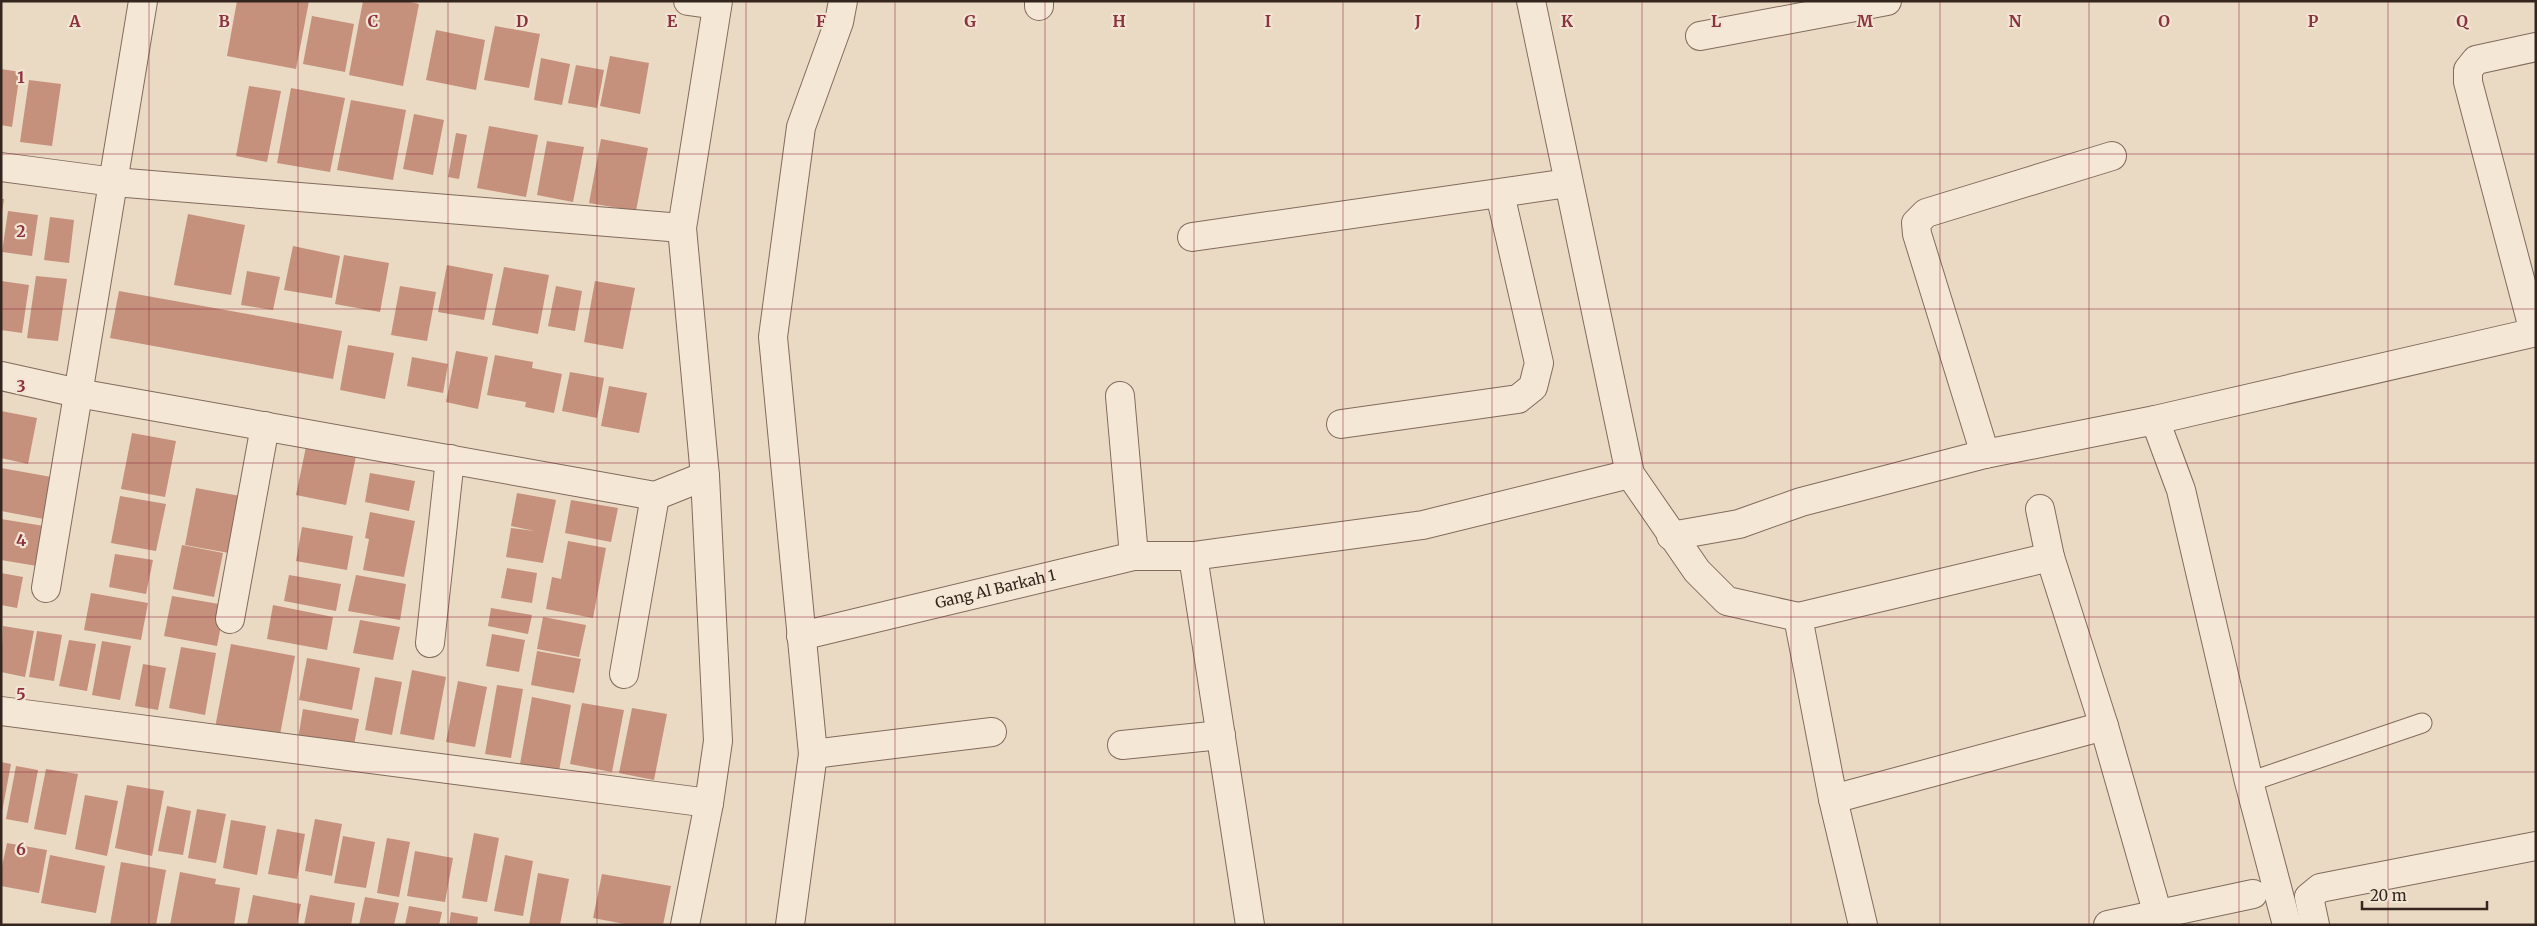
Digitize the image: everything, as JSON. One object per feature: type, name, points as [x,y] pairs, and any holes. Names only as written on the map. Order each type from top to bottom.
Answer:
[{"type":"street","points":[[46,588],[143,1]]},
{"type":"street","points":[[685,925],[709,802],[718,742],[705,476],[682,228],[718,3],[688,1]]},
{"type":"street","points":[[790,925],[813,754],[774,337],[801,127],[839,22],[843,1]]},
{"type":"street","points":[[1531,1],[1630,474],[1671,536],[1697,571],[1727,601],[1798,617],[2050,557]]},
{"type":"street","points":[[1700,36],[1887,1]]},
{"type":"street","points":[[1671,536],[1739,524],[1801,502],[1985,454],[2154,420],[2535,332],[2468,82],[2468,70],[2476,60],[2536,47]]},
{"type":"street","points":[[1985,454],[1917,234],[1916,222],[1926,213],[2112,156]]},
{"type":"street","points":[[1,167],[114,182],[682,228]]},
{"type":"street","points":[[1192,237],[1568,183]]},
{"type":"street","points":[[1342,424],[1518,399],[1533,387],[1539,363],[1500,194]]},
{"type":"street","points":[[1,376],[78,393],[655,496],[705,476]]},
{"type":"street","points":[[1120,396],[1134,556]]},
{"type":"street","points":[[2154,420],[2181,490],[2249,782],[2287,925]]},
{"type":"street","points":[[230,619],[265,426]]},
{"type":"street","points":[[430,643],[450,459]]},
{"type":"street","name":"Gang Al Barkah 1","points":[[801,636],[1134,556],[1193,556],[1424,525],[1630,474]]},
{"type":"street","points":[[624,674],[655,496]]},
{"type":"street","points":[[2040,509],[2050,557],[2104,726],[2158,914]]},
{"type":"street","points":[[1193,556],[1250,925]]},
{"type":"street","points":[[1798,617],[1833,799],[1863,925]]},
{"type":"street","points":[[1,711],[709,802]]},
{"type":"street","points":[[1833,799],[2104,726]]},
{"type":"street","points":[[813,754],[992,732]]},
{"type":"street","points":[[1122,745],[1221,735]]},
{"type":"street","points":[[2315,925],[2309,897],[2320,888],[2536,846]]},
{"type":"street","points":[[2108,925],[2253,894]]},
{"type":"lane","points":[[2249,782],[2422,723]]},
{"type":"building","points":[[237,1],[309,1],[296,69],[227,56]]},
{"type":"building","points":[[363,1],[406,1],[419,4],[403,86],[349,75]]},
{"type":"building","points":[[312,16],[354,24],[345,72],[303,64]]},
{"type":"building","points":[[495,26],[540,34],[529,88],[484,80]]},
{"type":"building","points":[[436,30],[485,40],[476,90],[426,80]]},
{"type":"building","points":[[610,56],[649,63],[640,114],[600,106]]},
{"type":"building","points":[[541,58],[570,64],[562,105],[534,100]]},
{"type":"building","points":[[576,65],[604,70],[597,108],[568,103]]},
{"type":"building","points":[[1,69],[20,72],[12,127],[1,125]]},
{"type":"building","points":[[29,80],[61,84],[52,146],[20,142]]},
{"type":"building","points":[[249,86],[281,91],[267,162],[236,156]]},
{"type":"building","points":[[291,88],[345,98],[330,172],[277,163]]},
{"type":"building","points":[[351,100],[406,110],[393,180],[337,170]]},
{"type":"building","points":[[414,114],[444,120],[433,175],[403,169]]},
{"type":"building","points":[[489,126],[538,135],[526,197],[477,188]]},
{"type":"building","points":[[456,133],[467,135],[459,179],[448,177]]},
{"type":"building","points":[[601,139],[648,148],[636,211],[589,203]]},
{"type":"building","points":[[547,141],[584,147],[573,202],[537,195]]},
{"type":"building","points":[[1,199],[4,199],[2,212],[1,212]]},
{"type":"building","points":[[8,211],[38,215],[32,256],[2,252]]},
{"type":"building","points":[[188,214],[245,225],[231,295],[174,285]]},
{"type":"building","points":[[50,217],[74,220],[69,263],[44,260]]},
{"type":"building","points":[[293,246],[340,256],[332,298],[284,290]]},
{"type":"building","points":[[344,255],[389,263],[380,312],[335,304]]},
{"type":"building","points":[[447,265],[493,274],[484,320],[438,312]]},
{"type":"building","points":[[504,267],[549,275],[538,334],[492,325]]},
{"type":"building","points":[[247,271],[280,277],[273,310],[241,305]]},
{"type":"building","points":[[36,276],[67,279],[58,341],[27,338]]},
{"type":"building","points":[[1,281],[29,285],[22,333],[1,330]]},
{"type":"building","points":[[595,281],[635,288],[623,349],[584,342]]},
{"type":"building","points":[[400,286],[436,292],[427,341],[391,335]]},
{"type":"building","points":[[556,286],[582,291],[575,331],[548,326]]},
{"type":"building","points":[[119,291],[342,331],[333,379],[110,338]]},
{"type":"building","points":[[348,345],[394,353],[385,399],[340,390]]},
{"type":"building","points":[[456,351],[488,357],[478,409],[446,402]]},
{"type":"building","points":[[495,355],[533,362],[532,368],[562,374],[554,413],[525,407],[526,402],[487,395]]},
{"type":"building","points":[[412,357],[448,364],[443,393],[407,386]]},
{"type":"building","points":[[570,372],[604,378],[597,418],[562,411]]},
{"type":"building","points":[[609,386],[647,393],[639,433],[601,426]]},
{"type":"building","points":[[1,411],[37,418],[28,464],[1,458]]},
{"type":"building","points":[[132,433],[176,441],[165,497],[121,489]]},
{"type":"building","points":[[307,442],[357,451],[346,505],[296,495]]},
{"type":"building","points":[[1,468],[57,478],[49,520],[1,511]]},
{"type":"building","points":[[370,473],[415,481],[409,511],[365,502]]},
{"type":"building","points":[[196,488],[240,496],[229,553],[185,545]]},
{"type":"building","points":[[517,493],[556,500],[543,563],[506,557],[511,528],[535,531],[511,526]]},
{"type":"building","points":[[120,496],[166,504],[156,551],[111,543]]},
{"type":"building","points":[[571,500],[618,508],[611,542],[565,533]]},
{"type":"building","points":[[370,512],[415,521],[404,577],[363,570],[369,539],[365,538]]},
{"type":"building","points":[[1,519],[50,527],[43,567],[1,560]]},
{"type":"building","points":[[302,527],[353,536],[347,570],[296,561]]},
{"type":"building","points":[[568,541],[606,548],[593,618],[546,609],[552,577],[561,579]]},
{"type":"building","points":[[182,545],[223,553],[214,597],[173,589]]},
{"type":"building","points":[[115,554],[153,560],[146,594],[109,587]]},
{"type":"building","points":[[507,568],[537,573],[532,603],[501,598]]},
{"type":"building","points":[[1,573],[23,577],[17,608],[1,605]]},
{"type":"building","points":[[289,575],[341,584],[336,611],[284,601]]},
{"type":"building","points":[[356,575],[406,584],[400,620],[348,611]]},
{"type":"building","points":[[91,593],[148,603],[141,640],[84,630]]},
{"type":"building","points":[[172,596],[225,605],[217,646],[164,636]]},
{"type":"building","points":[[273,605],[333,617],[327,650],[267,639]]},
{"type":"building","points":[[491,608],[532,615],[528,634],[488,626]]},
{"type":"building","points":[[543,617],[586,625],[579,657],[537,649]]},
{"type":"building","points":[[360,620],[400,627],[393,660],[353,653]]},
{"type":"building","points":[[3,626],[34,631],[25,677],[1,672]]},
{"type":"building","points":[[37,631],[62,635],[54,681],[29,677]]},
{"type":"building","points":[[492,634],[525,640],[519,672],[486,666]]},
{"type":"building","points":[[69,640],[96,644],[87,691],[59,686]]},
{"type":"building","points":[[102,641],[131,646],[120,700],[92,695]]},
{"type":"building","points":[[231,644],[295,656],[278,745],[214,733]]},
{"type":"building","points":[[181,647],[216,653],[205,715],[169,708]]},
{"type":"building","points":[[537,651],[581,659],[574,693],[531,685]]},
{"type":"building","points":[[307,658],[360,668],[352,710],[299,700]]},
{"type":"building","points":[[143,664],[166,668],[158,710],[135,706]]},
{"type":"building","points":[[412,670],[446,677],[434,740],[400,734]]},
{"type":"building","points":[[375,677],[402,682],[392,735],[365,730]]},
{"type":"building","points":[[458,681],[487,687],[475,747],[446,742]]},
{"type":"building","points":[[497,685],[523,689],[511,758],[485,754]]},
{"type":"building","points":[[532,697],[571,705],[559,771],[520,764]]},
{"type":"building","points":[[582,703],[624,710],[612,772],[570,764]]},
{"type":"building","points":[[632,708],[667,714],[654,780],[619,773]]},
{"type":"building","points":[[303,709],[359,719],[352,755],[297,745]]},
{"type":"building","points":[[1,762],[11,764],[2,812],[1,812]]},
{"type":"building","points":[[16,766],[38,770],[28,823],[6,819]]},
{"type":"building","points":[[46,769],[78,774],[66,835],[34,829]]},
{"type":"building","points":[[127,785],[164,791],[152,856],[115,848]]},
{"type":"building","points":[[85,795],[118,801],[107,856],[75,849]]},
{"type":"building","points":[[167,806],[191,811],[183,855],[158,851]]},
{"type":"building","points":[[197,809],[226,814],[216,863],[188,858]]},
{"type":"building","points":[[315,819],[342,824],[332,876],[305,871]]},
{"type":"building","points":[[231,820],[266,826],[257,875],[223,868]]},
{"type":"building","points":[[277,829],[305,834],[297,879],[268,874]]},
{"type":"building","points":[[474,833],[499,838],[487,902],[462,898]]},
{"type":"building","points":[[343,836],[375,842],[366,888],[334,883]]},
{"type":"building","points":[[387,838],[410,842],[399,897],[377,893]]},
{"type":"building","points":[[7,843],[47,850],[39,893],[1,886],[1,871]]},
{"type":"building","points":[[415,851],[453,858],[445,902],[407,896]]},
{"type":"building","points":[[50,855],[105,866],[96,913],[41,903]]},
{"type":"building","points":[[505,855],[533,861],[523,916],[494,911]]},
{"type":"building","points":[[121,862],[166,870],[156,925],[110,925]]},
{"type":"building","points":[[180,872],[216,879],[215,884],[240,888],[234,925],[170,925]]},
{"type":"building","points":[[538,873],[569,879],[560,925],[529,925]]},
{"type":"building","points":[[602,874],[671,886],[663,925],[630,925],[593,918]]},
{"type":"building","points":[[253,895],[301,904],[297,925],[247,925]]},
{"type":"building","points":[[310,895],[355,903],[351,925],[304,925]]},
{"type":"building","points":[[365,897],[399,903],[394,925],[359,925]]},
{"type":"building","points":[[409,906],[442,912],[439,925],[405,925]]},
{"type":"building","points":[[451,912],[478,917],[477,925],[449,925]]}]
